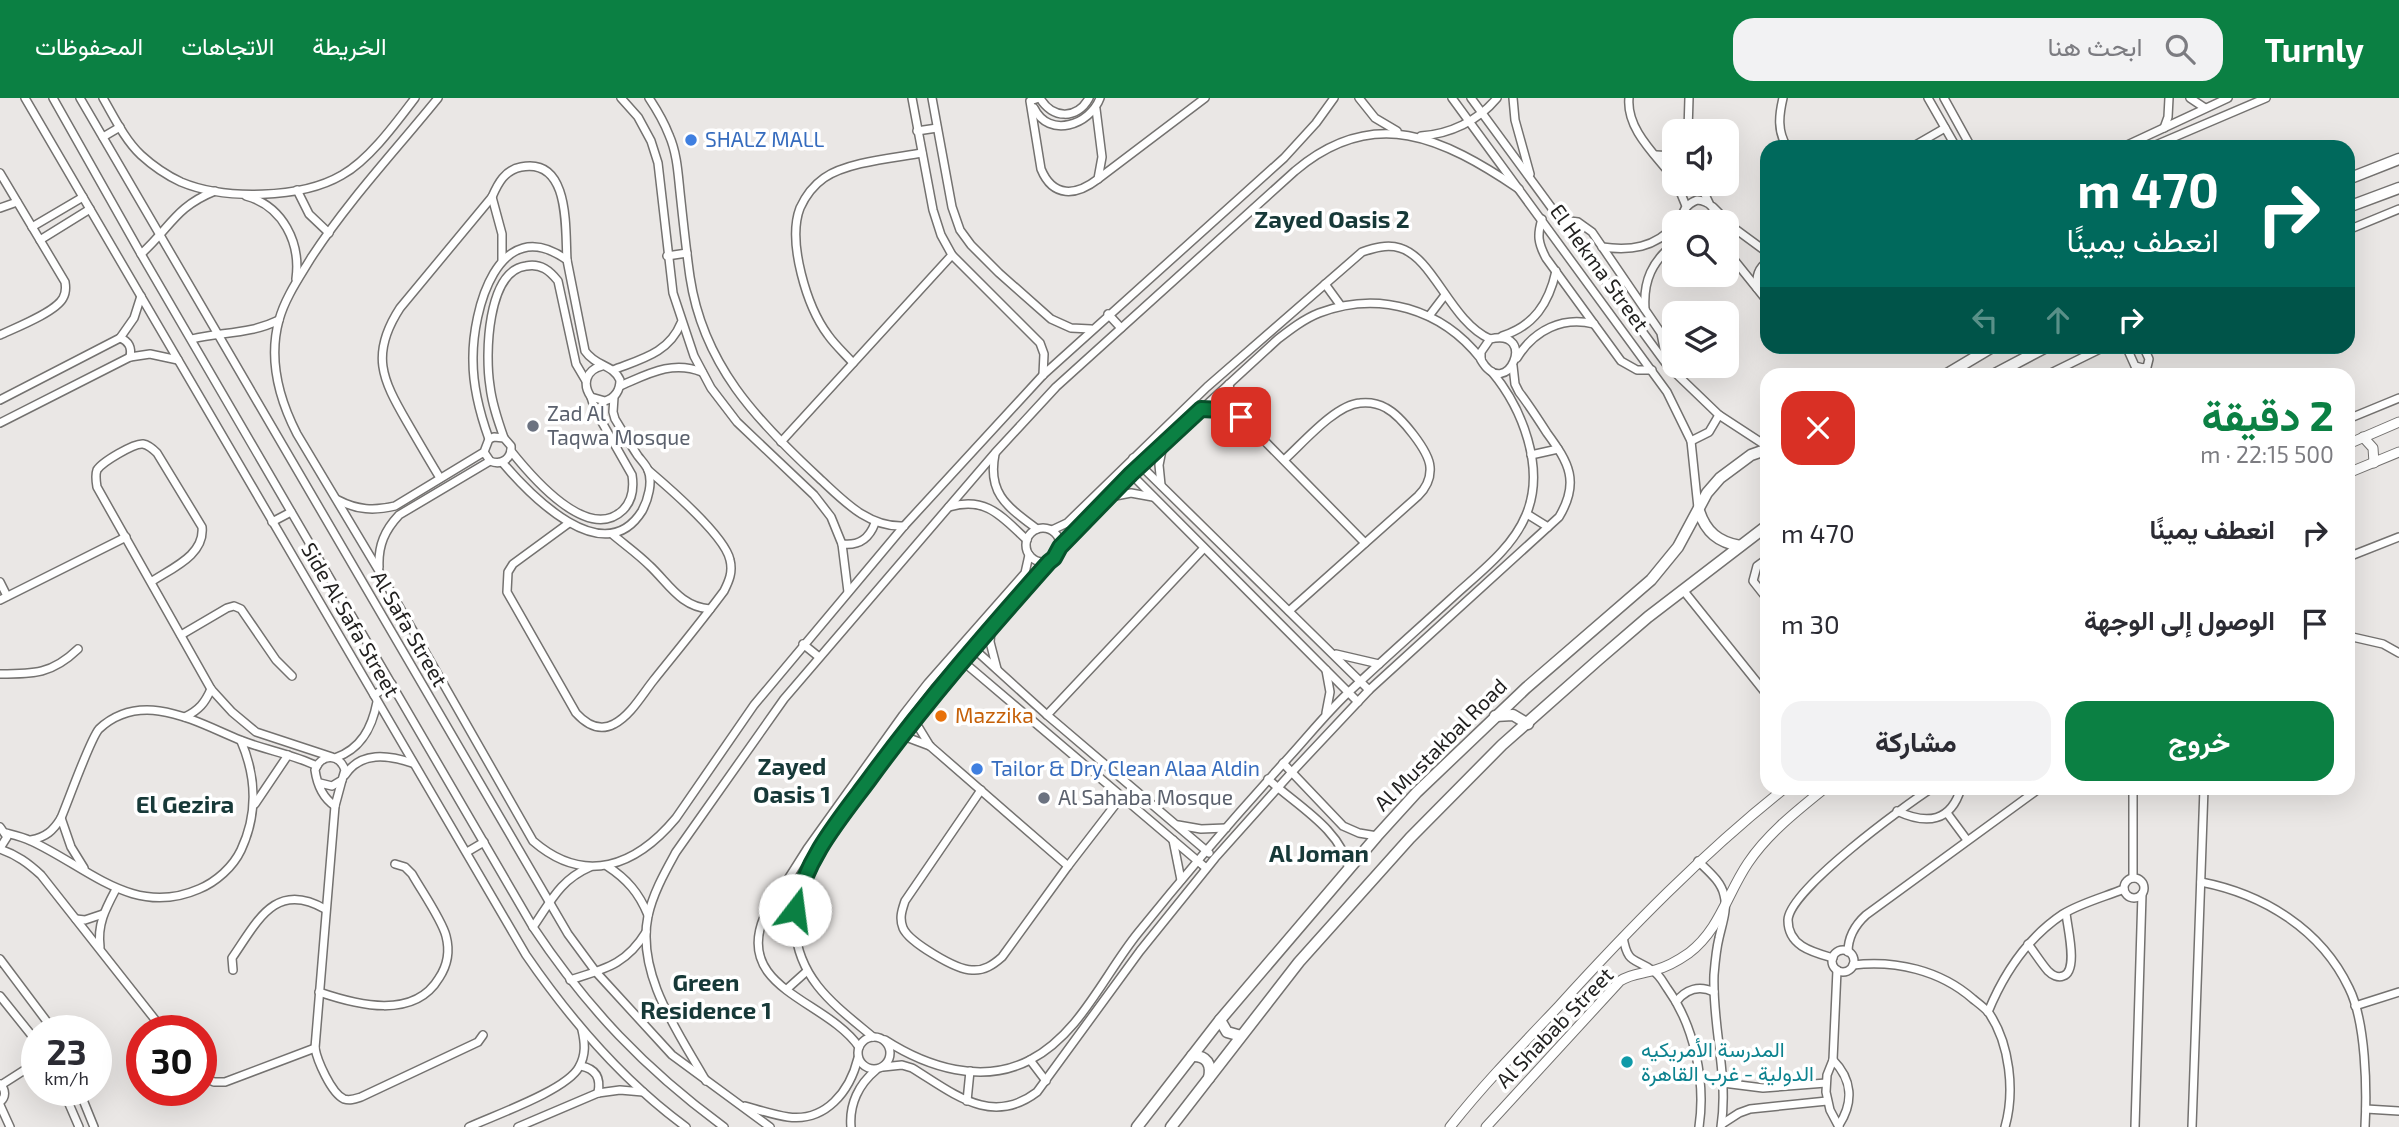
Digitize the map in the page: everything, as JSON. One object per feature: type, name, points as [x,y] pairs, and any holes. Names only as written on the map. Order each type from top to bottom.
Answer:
[{"type":"main road","points":[[2355,175],[2399,159]]},
{"type":"main road","points":[[2355,204],[2399,187]]},
{"type":"main road","points":[[1958,368],[1981,354]]},
{"type":"main road","points":[[2006,368],[2033,354]]},
{"type":"main road","name":"Al Mustakbal Road","points":[[1137,1127],[1220,1020],[1417,792],[1495,716],[1651,580],[1678,547],[1707,494],[1720,478],[1760,451]]},
{"type":"main road","points":[[1699,511],[1702,522],[1718,539],[1740,546]]},
{"type":"main road","name":"Al Mustakbal Road","points":[[1171,1127],[1299,962],[1363,888],[1455,792],[1502,745],[1598,660],[1760,531]]},
{"type":"main road","points":[[1495,716],[1514,715],[1528,724]]},
{"type":"main road","points":[[1220,1020],[1227,1032],[1241,1036]]},
{"type":"main road","points":[[1192,1056],[1201,1057],[1208,1062],[1209,1078]]},
{"type":"street","name":"Side Al Safa Street","points":[[25,98],[526,956],[552,994],[582,1030],[643,1092],[686,1127]]},
{"type":"street","name":"Al Safa Street","points":[[53,98],[533,927],[570,980],[624,1043],[690,1102],[724,1127]]},
{"type":"street","name":"Al Safa Street","points":[[80,98],[549,904],[596,972],[672,1055],[770,1127]]},
{"type":"street","points":[[103,98],[139,153],[166,174],[190,185],[238,193],[273,193],[329,182],[357,165],[415,98]]},
{"type":"street","points":[[438,98],[329,233],[296,283],[279,320],[276,378],[288,416],[533,841],[554,857],[591,867],[607,866],[636,854],[663,835],[754,705],[904,526],[1043,375],[1283,158],[1317,123],[1334,98]]},
{"type":"street","points":[[621,98],[638,117],[659,163],[673,293],[681,322],[703,373],[737,422],[831,517],[842,544],[848,592]]},
{"type":"street","points":[[649,98],[670,137],[676,159],[696,306],[716,357],[744,402],[781,442],[831,489],[875,523],[904,526]]},
{"type":"street","points":[[912,98],[933,210],[941,234],[952,256],[1034,335],[1044,354],[1043,375]]},
{"type":"street","points":[[932,98],[952,206],[960,230],[971,245],[1051,319],[1070,328],[1092,329]]},
{"type":"street","points":[[1030,99],[1040,98],[1050,110],[1066,115],[1081,109],[1089,98]]},
{"type":"street","points":[[1030,99],[1045,179],[1059,190],[1077,192],[1087,188],[1205,98]]},
{"type":"street","points":[[1359,98],[1375,118],[1404,134]]},
{"type":"street","name":"El Hekma Street","points":[[1452,98],[1652,370],[1681,416],[1691,441],[1699,511]]},
{"type":"street","name":"El Hekma Street","points":[[1471,98],[1662,358]]},
{"type":"street","points":[[1416,136],[1444,132],[1470,121],[1497,98]]},
{"type":"street","points":[[1513,98],[1515,120],[1532,181]]},
{"type":"street","points":[[1629,98],[1628,105],[1637,133],[1662,163]]},
{"type":"street","points":[[1688,119],[1689,98]]},
{"type":"street","points":[[1783,98],[1779,118],[1783,140]]},
{"type":"street","points":[[1928,98],[1952,140]]},
{"type":"street","points":[[1944,98],[1967,140]]},
{"type":"street","points":[[2163,128],[2168,117],[2169,98]]},
{"type":"street","points":[[2190,98],[2205,108]]},
{"type":"street","points":[[2138,140],[2228,98]]},
{"type":"street","points":[[2167,140],[2266,98]]},
{"type":"street","points":[[1030,99],[1037,116],[1054,125],[1063,126],[1081,121],[1096,109]]},
{"type":"street","points":[[1098,99],[1096,109],[1102,157],[1098,179]]},
{"type":"street","points":[[103,137],[120,127]]},
{"type":"street","points":[[917,131],[937,128]]},
{"type":"street","points":[[1924,140],[1945,128]]},
{"type":"street","points":[[706,1081],[660,998],[653,976],[646,931],[648,915],[664,872],[760,732],[819,657],[995,453],[1056,387],[1295,171],[1314,155],[1334,144],[1357,136],[1380,133],[1416,136],[1480,165],[1519,189]]},
{"type":"street","points":[[853,363],[827,334],[805,287],[796,235],[800,208],[810,191],[825,178],[843,169],[922,153]]},
{"type":"street","points":[[1656,155],[1662,155]]},
{"type":"street","points":[[1283,158],[1295,171]]},
{"type":"street","points":[[440,478],[388,390],[382,364],[384,338],[390,322],[400,308],[492,197],[504,176],[513,169],[536,167],[554,179],[564,205],[566,260],[585,351],[589,358],[613,370],[620,380],[612,412],[615,419],[648,470],[726,547],[732,570],[729,581],[710,610],[624,717],[615,724],[604,727],[583,722],[567,700],[511,600],[506,582],[513,564],[569,523]]},
{"type":"street","points":[[0,335],[56,306],[65,296],[65,282],[1,178]]},
{"type":"street","points":[[297,190],[309,214],[329,233]]},
{"type":"street","points":[[141,254],[161,237],[170,221],[183,208],[216,191]]},
{"type":"street","points":[[238,193],[265,205],[286,226],[297,254],[296,283]]},
{"type":"street","points":[[1681,196],[1685,209],[1697,200],[1711,205],[1734,228],[1760,247]]},
{"type":"street","points":[[1706,196],[1714,210]]},
{"type":"street","points":[[32,227],[83,197]]},
{"type":"street","points":[[492,197],[502,234],[502,260]]},
{"type":"street","points":[[0,208],[17,202]]},
{"type":"street","points":[[40,240],[90,209]]},
{"type":"street","points":[[2355,227],[2399,209]]},
{"type":"street","points":[[1542,219],[1537,235],[1540,247],[1620,361],[1637,370],[1652,370]]},
{"type":"street","points":[[1560,220],[1578,222],[1592,232],[1662,338]]},
{"type":"street","points":[[1602,247],[1643,247],[1662,237]]},
{"type":"street","points":[[858,1058],[866,1067],[902,1065],[912,1068],[982,1107],[998,1109],[1027,1100],[1046,1081],[1140,951],[1206,868],[1369,690],[1548,527],[1563,511],[1570,490],[1566,461],[1515,384],[1516,350],[1512,343],[1470,327],[1417,257],[1400,248],[1381,246],[1362,252],[1207,387],[1067,523],[1052,530],[1037,529],[1005,504],[993,480],[995,453]]},
{"type":"street","points":[[489,439],[477,402],[473,362],[476,323],[487,285],[502,260],[513,253],[535,248],[546,249],[566,260]]},
{"type":"street","points":[[667,256],[687,253]]},
{"type":"street","points":[[1645,310],[1647,278],[1653,264],[1662,255]]},
{"type":"street","points":[[781,442],[952,256]]},
{"type":"street","points":[[586,381],[576,364],[558,281],[542,267],[531,265],[511,272],[503,280],[499,290],[490,327],[488,365],[493,402],[504,438],[511,451],[534,478],[560,502],[598,520],[609,519],[626,506],[634,486],[628,465],[599,417],[586,387],[591,371],[602,366]]},
{"type":"street","points":[[1739,266],[1760,293]]},
{"type":"street","points":[[1757,289],[1756,279],[1760,269]]},
{"type":"street","points":[[1481,360],[1481,352],[1494,338],[1520,329],[1536,317],[1552,288],[1556,271]]},
{"type":"street","points":[[558,281],[569,280]]},
{"type":"street","points":[[1325,284],[1341,306]]},
{"type":"street","points":[[487,285],[499,290]]},
{"type":"street","points":[[0,400],[120,338],[135,318],[141,295]]},
{"type":"street","points":[[1429,316],[1445,295]]},
{"type":"street","points":[[739,1105],[788,1117],[803,1118],[818,1114],[831,1107],[852,1079],[859,1047],[867,1038],[885,1040],[925,1061],[970,1071],[1001,1070],[1030,1060],[1051,1048],[1068,1031],[1136,936],[1197,860],[1268,779],[1349,692],[1507,546],[1527,514],[1532,485],[1531,455],[1524,428],[1504,388],[1454,330],[1406,307],[1381,303],[1341,306],[1318,313],[1297,324],[1131,474],[1060,547],[1054,558],[912,721],[816,854],[802,881],[795,910],[795,930],[807,971],[822,994],[873,1037]]},
{"type":"street","points":[[1108,314],[1121,328]]},
{"type":"street","points":[[192,339],[218,333],[250,331],[279,320]]},
{"type":"street","points":[[1492,372],[1507,371],[1531,340],[1557,324],[1582,321],[1594,324]]},
{"type":"street","points":[[613,370],[660,352],[673,339],[681,322]]},
{"type":"street","points":[[120,338],[128,343],[130,357]]},
{"type":"street","points":[[0,423],[130,357],[150,354],[180,361]]},
{"type":"street","points":[[2061,368],[2090,354]]},
{"type":"street","points":[[2130,354],[2135,366],[2139,368],[2147,367],[2149,363],[2146,354]]},
{"type":"street","points":[[620,386],[666,367],[685,367],[703,373]]},
{"type":"street","name":"El Hekma Street","points":[[1681,378],[1719,415],[1760,443]]},
{"type":"street","points":[[1229,384],[1232,401],[1241,417],[1365,543]]},
{"type":"street","points":[[1207,387],[1215,396]]},
{"type":"street","points":[[591,397],[604,401],[614,397]]},
{"type":"street","points":[[2355,416],[2399,398]]},
{"type":"street","points":[[1284,460],[1347,406],[1361,402],[1375,403],[1398,417],[1428,458],[1429,480],[1418,496],[1289,611]]},
{"type":"street","points":[[1201,409],[1222,410],[1241,417]]},
{"type":"street","points":[[1691,441],[1709,432],[1719,415]]},
{"type":"street","points":[[2355,441],[2399,422]]},
{"type":"street","points":[[281,443],[298,434]]},
{"type":"street","points":[[490,461],[484,452],[486,443],[494,437],[504,438]]},
{"type":"street","points":[[2363,437],[2373,448],[2374,463]]},
{"type":"street","points":[[151,582],[194,553],[203,536],[202,527],[157,453],[143,444],[134,445],[103,463],[97,470],[97,487],[211,689],[232,712],[256,732],[333,757],[343,765],[343,778],[335,806],[315,1048],[335,1093],[352,1100],[478,1042],[483,1035]]},
{"type":"street","points":[[1161,486],[1159,465],[1163,445]]},
{"type":"street","points":[[1531,455],[1558,449]]},
{"type":"street","points":[[379,571],[378,555],[382,540],[399,514],[490,461],[502,462],[510,456],[511,451]]},
{"type":"street","points":[[336,499],[350,506],[380,509],[395,506],[484,452]]},
{"type":"street","points":[[2355,470],[2399,452]]},
{"type":"street","points":[[628,465],[640,458]]},
{"type":"street","points":[[1133,458],[1369,690]]},
{"type":"street","points":[[502,462],[526,488],[569,523],[598,534],[612,534],[635,520],[648,497],[648,470]]},
{"type":"street","points":[[1123,467],[1358,702]]},
{"type":"street","points":[[1110,497],[1132,493],[1153,496]]},
{"type":"street","points":[[859,1047],[847,1034],[773,979],[762,966],[757,950],[757,933],[764,917],[807,849],[903,715],[1025,573],[1030,555],[1027,540],[998,513],[974,503],[949,507]]},
{"type":"street","points":[[272,522],[291,512]]},
{"type":"street","points":[[1527,514],[1548,527]]},
{"type":"street","points":[[598,520],[598,534]]},
{"type":"street","points":[[842,544],[860,543],[867,538],[875,523]]},
{"type":"street","points":[[1027,540],[1037,529]]},
{"type":"street","points":[[1052,530],[1060,540],[1060,547]]},
{"type":"street","points":[[612,534],[648,564],[681,600],[710,610]]},
{"type":"street","points":[[0,582],[4,598],[126,537]]},
{"type":"street","points":[[2355,554],[2399,537]]},
{"type":"street","points":[[1047,715],[1204,548]]},
{"type":"street","points":[[1030,555],[1035,560],[1049,562]]},
{"type":"street","points":[[1760,564],[1753,581],[1760,590]]},
{"type":"street","points":[[1245,588],[1255,578]]},
{"type":"street","points":[[1683,590],[1760,686]]},
{"type":"street","points":[[181,635],[234,606],[241,609],[276,660],[292,676]]},
{"type":"street","points":[[991,629],[992,656],[997,669]]},
{"type":"street","points":[[2355,636],[2383,644],[2399,653]]},
{"type":"street","points":[[966,641],[1047,715],[1215,858]]},
{"type":"street","points":[[803,644],[819,657]]},
{"type":"street","points":[[0,674],[34,674],[51,669],[66,661],[78,649]]},
{"type":"street","points":[[1332,653],[1379,664]]},
{"type":"street","points":[[955,654],[1206,868]]},
{"type":"street","points":[[1324,666],[1330,692],[1325,717]]},
{"type":"street","points":[[335,806],[322,792],[316,775],[317,766],[326,758],[358,745],[371,724],[376,698],[391,684]]},
{"type":"street","points":[[185,718],[197,711],[206,701],[211,689]]},
{"type":"street","points":[[30,841],[43,838],[54,830],[97,731],[121,716],[148,709],[167,711],[205,724],[241,741],[317,766]]},
{"type":"street","points":[[903,715],[919,728],[930,746],[1068,866]]},
{"type":"street","points":[[892,730],[930,746]]},
{"type":"street","points":[[3,830],[30,841],[117,889],[138,897],[162,899],[185,895],[207,886],[225,872],[240,853],[249,831],[253,808],[253,780],[241,741]]},
{"type":"street","points":[[358,745],[365,758]]},
{"type":"street","points":[[1079,760],[1088,750]]},
{"type":"street","points":[[253,808],[288,755]]},
{"type":"street","points":[[320,783],[332,786],[365,758],[382,756],[412,763]]},
{"type":"street","points":[[1283,763],[1343,826],[1351,831],[1377,836]]},
{"type":"street","points":[[1268,779],[1334,838],[1343,851],[1349,869]]},
{"type":"street","points":[[981,790],[905,901],[901,913],[901,925],[907,935],[960,968],[971,970],[993,965],[1002,957],[1122,796]]},
{"type":"street","name":"Al Shabab Street","points":[[1450,1127],[1623,937],[1698,861],[1777,795]]},
{"type":"street","name":"Al Shabab Street","points":[[1486,1127],[1609,990],[1633,974],[1654,971],[1689,953],[1703,940],[1726,908],[1736,883],[1758,848],[1817,795]]},
{"type":"street","points":[[1833,958],[1799,946],[1790,934],[1788,918],[1794,903],[1814,882],[1897,811],[1921,795]]},
{"type":"street","points":[[1897,811],[1914,819],[1931,819],[1947,813],[1959,795]]},
{"type":"street","points":[[1853,965],[1848,943],[1852,932],[1866,915],[2030,795]]},
{"type":"street","points":[[2133,795],[2133,878]]},
{"type":"street","points":[[2192,1127],[2204,795]]},
{"type":"street","points":[[1947,813],[1966,840]]},
{"type":"street","points":[[61,818],[71,847],[87,872]]},
{"type":"street","points":[[1177,825],[1201,829],[1226,828]]},
{"type":"street","points":[[3,830],[5,842],[0,849],[29,863],[151,1015]]},
{"type":"street","points":[[1173,840],[1181,880]]},
{"type":"street","points":[[517,851],[533,841]]},
{"type":"street","points":[[467,852],[484,842]]},
{"type":"street","points":[[1698,861],[1718,882],[1724,894],[1726,908],[1716,952],[1714,992],[1723,1083],[1721,1125]]},
{"type":"street","points":[[319,992],[361,1004],[404,1004],[421,997],[435,985],[444,970],[448,953],[446,934],[412,874],[405,867],[395,864]]},
{"type":"street","points":[[607,866],[633,887],[648,915]]},
{"type":"street","points":[[533,927],[566,881],[591,867]]},
{"type":"street","points":[[2135,1127],[2143,883],[2133,878],[2126,881],[2124,889],[2129,897],[2142,894]]},
{"type":"street","points":[[2201,882],[2227,887],[2280,911],[2308,933],[2331,959],[2350,989],[2355,1006],[2364,1056],[2365,1127]]},
{"type":"street","points":[[100,950],[103,914],[117,889]]},
{"type":"street","points":[[1988,1012],[2005,976],[2028,944],[2066,913],[2124,889]]},
{"type":"street","points":[[233,970],[232,958],[265,911],[272,906],[295,898],[311,901],[325,909]]},
{"type":"street","points":[[774,904],[795,910]]},
{"type":"street","points":[[2028,944],[2048,971],[2055,976],[2064,976],[2070,971],[2072,962],[2066,913]]},
{"type":"street","points":[[76,919],[85,920],[103,914]]},
{"type":"street","points":[[570,980],[611,967],[626,958],[638,946],[646,931]]},
{"type":"street","points":[[1623,937],[1631,958],[1654,971],[1676,1002],[1694,1052],[1701,1099],[1699,1127]]},
{"type":"street","points":[[1839,1126],[1827,1101],[1826,1083],[1833,1060],[1837,970],[1832,963],[1839,951],[1848,952]]},
{"type":"street","points":[[0,959],[42,1015]]},
{"type":"street","points":[[1837,970],[1846,971],[1853,965],[1874,962],[1924,971],[1958,988],[1988,1012],[2000,1037],[2007,1063],[2010,1090],[2005,1127]]},
{"type":"street","points":[[787,989],[807,971]]},
{"type":"street","points":[[1676,1002],[1690,990],[1702,988],[1714,992]]},
{"type":"street","points":[[2355,1006],[2399,992]]},
{"type":"street","points":[[0,996],[21,1022]]},
{"type":"street","points":[[469,1127],[567,1082],[580,1066],[584,1054],[582,1030]]},
{"type":"street","points":[[851,1127],[853,1101],[862,1085],[890,1057],[885,1040]]},
{"type":"street","points":[[217,1082],[225,1082],[315,1048]]},
{"type":"street","points":[[1030,1060],[1046,1081]]},
{"type":"street","points":[[1833,1060],[1840,1067],[1849,1086],[1848,1107],[1839,1126]]},
{"type":"street","points":[[580,1066],[590,1068],[597,1074],[600,1083],[598,1093]]},
{"type":"street","points":[[967,1101],[970,1071]]},
{"type":"street","points":[[10,1127],[0,1103],[5,1094],[1,1085],[21,1072]]},
{"type":"street","points":[[1723,1083],[1763,1088],[1826,1083]]},
{"type":"street","points":[[1775,1087],[1777,1105]]},
{"type":"street","points":[[518,1127],[598,1093],[620,1090],[643,1092]]},
{"type":"street","points":[[1721,1125],[1739,1113],[1777,1105],[1827,1101]]},
{"type":"street","points":[[70,1106],[79,1127]]},
{"type":"street","points":[[85,1106],[94,1127]]},
{"type":"street","points":[[2366,1109],[2399,1111]]},
{"type":"place","name":"SHALZ MALL","points":[[691,140]]},
{"type":"place","name":"Zad Al Taqwa Mosque","points":[[533,426]]},
{"type":"place","name":"Mazzika","points":[[941,716]]},
{"type":"place","name":"Tailor & Dry Clean Alaa Aldin","points":[[977,769]]},
{"type":"place","name":"Al Sahaba Mosque","points":[[1044,798]]},
{"type":"place","name":"المدرسة الأمريكيه الدولية - غرب القاهرة","points":[[1627,1062]]},
{"type":"district","name":"Zayed Oasis 2","points":[[1332,220]]},
{"type":"district","name":"Zayed Oasis 1","points":[[792,781]]},
{"type":"district","name":"El Gezira","points":[[185,805]]},
{"type":"district","name":"Al Joman","points":[[1319,854]]},
{"type":"district","name":"Green Residence 1","points":[[706,997]]},
{"type":"route","points":[[795,910],[806,872],[857,795],[912,721],[1059,553],[1060,547],[1131,474],[1201,409],[1222,410],[1241,417]]}]
